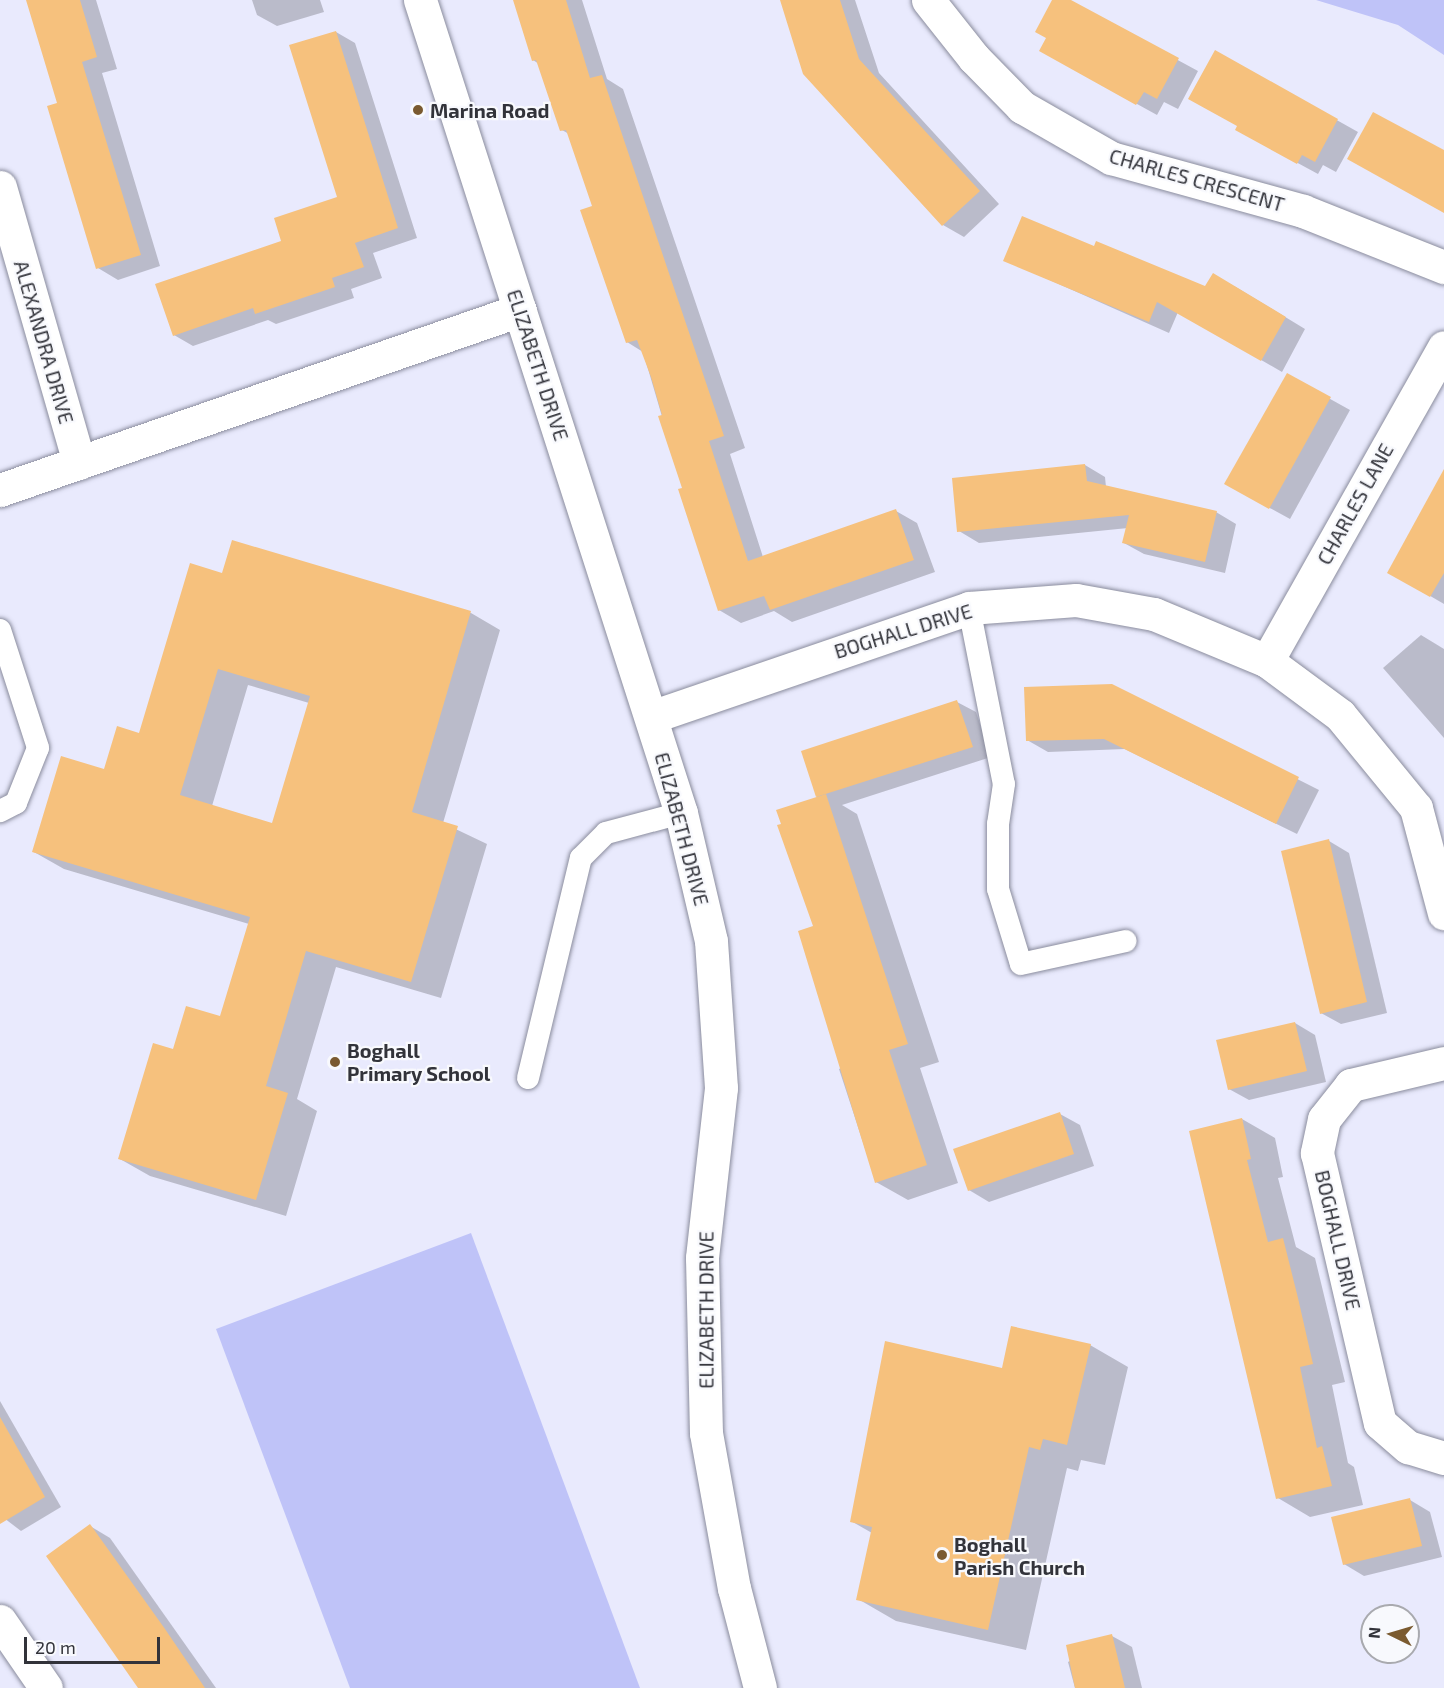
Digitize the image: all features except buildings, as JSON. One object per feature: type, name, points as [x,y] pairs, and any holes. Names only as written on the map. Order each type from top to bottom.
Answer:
[{"type":"street","name":"ELIZABETH DRIVE","points":[[420,0],[681,813],[711,941],[721,1088],[702,1258],[706,1433],[734,1588],[760,1688]]},
{"type":"street","name":"CHARLES CRESCENT","points":[[928,0],[974,57],[1022,107],[1111,158],[1303,211],[1444,267]]},
{"type":"street","name":"ALEXANDRA DRIVE","points":[[0,187],[79,463]]},
{"type":"street","points":[[0,490],[520,310]]},
{"type":"street","name":"CHARLES LANE","points":[[1267,661],[1444,347]]},
{"type":"street","name":"BOGHALL DRIVE","points":[[651,717],[969,608],[1088,602],[1154,614],[1267,661],[1340,716],[1416,808],[1444,913]]},
{"type":"street","name":"BOGHALL DRIVE","points":[[1444,1063],[1351,1085],[1324,1119],[1317,1153],[1380,1423],[1408,1447],[1444,1458]]},
{"type":"street","points":[[0,1621],[46,1688]]},
{"type":"lane","points":[[969,608],[1004,784],[998,824],[998,889],[1021,964],[1126,941]]},
{"type":"lane","points":[[0,630],[38,748],[16,803],[0,811]]},
{"type":"lane","points":[[528,1078],[580,858],[606,832],[681,813]]},
{"type":"shaded area","points":[[1316,0],[1444,0],[1444,55],[1398,25]]},
{"type":"shaded area","points":[[471,1233],[640,1688],[350,1688],[216,1329]]},
{"type":"place","name":"Marina Road","points":[[418,110]]},
{"type":"place","name":"Boghall Primary School","points":[[335,1062]]},
{"type":"place","name":"Boghall Parish Church","points":[[942,1555]]}]
